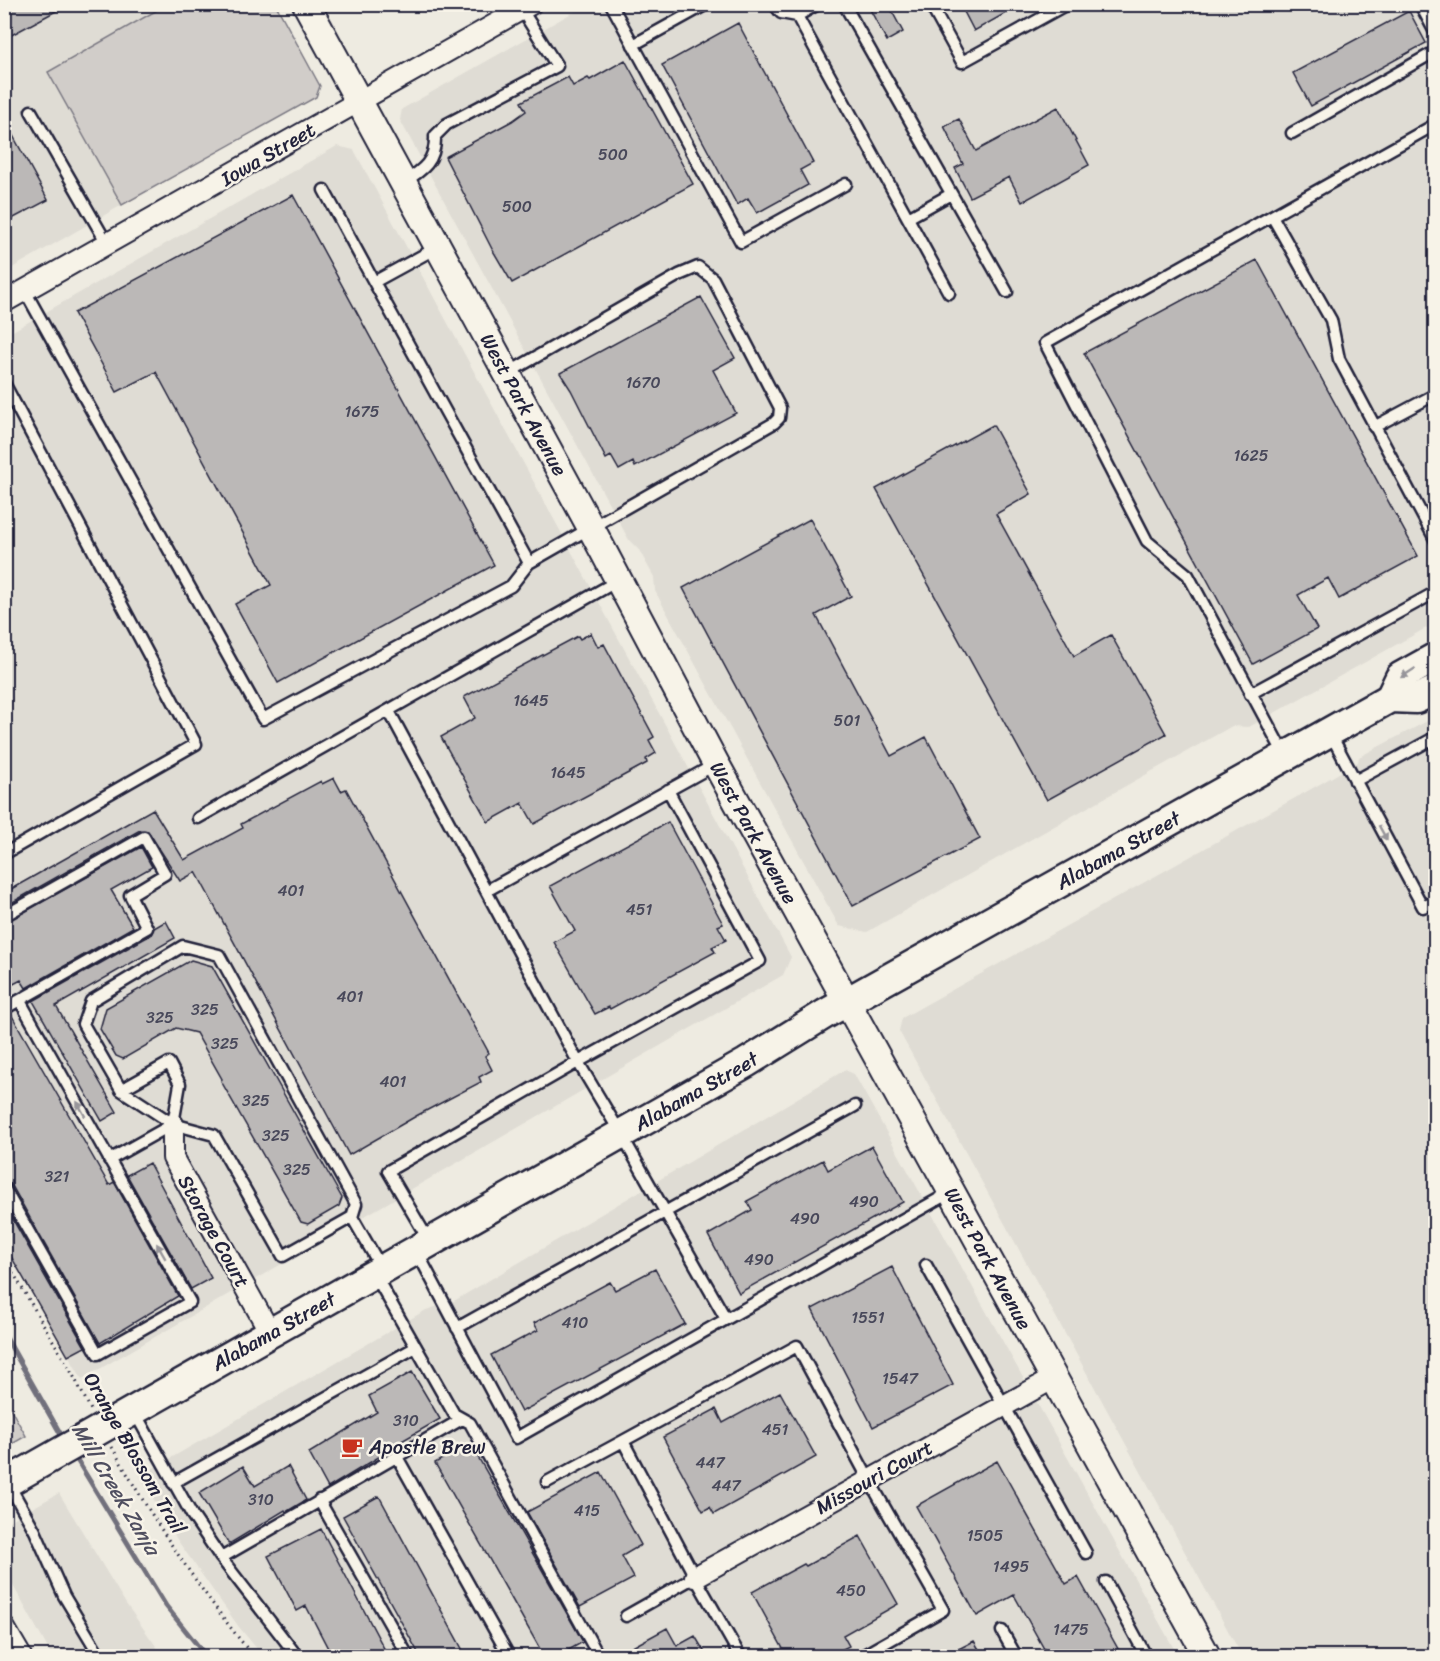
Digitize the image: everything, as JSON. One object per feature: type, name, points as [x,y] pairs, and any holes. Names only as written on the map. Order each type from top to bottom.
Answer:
[{"type":"main road","name":"Alabama Street","points":[[1390,698],[1400,676],[1436,657]]},
{"type":"main road","name":"Alabama Street","points":[[6,1483],[746,1063],[847,1002],[1390,698],[1416,699],[1436,690]]},
{"type":"street","name":"West Park Avenue","points":[[306,4],[717,764],[1207,1656]]},
{"type":"street","name":"Iowa Street","points":[[4,302],[360,102],[523,6]]},
{"type":"street","name":"Storage Court","points":[[173,1124],[173,1158],[271,1334]]},
{"type":"street","name":"Missouri Court","points":[[695,1577],[1054,1378]]},
{"type":"street","points":[[4,1627],[21,1656]]},
{"type":"lane","points":[[611,4],[741,242],[846,184]]},
{"type":"lane","points":[[633,45],[707,4]]},
{"type":"lane","points":[[774,4],[781,13],[797,16],[818,4]]},
{"type":"lane","points":[[844,4],[1007,292]]},
{"type":"lane","points":[[930,4],[962,62],[1067,4]]},
{"type":"lane","points":[[1422,5],[1436,34]]},
{"type":"lane","points":[[404,182],[424,168],[436,147],[435,136],[447,124],[558,66],[523,6]]},
{"type":"lane","points":[[797,16],[949,293]]},
{"type":"lane","points":[[1292,133],[1436,51]]},
{"type":"lane","points":[[31,111],[108,245]]},
{"type":"lane","points":[[1286,758],[1188,575],[1147,541],[1046,343],[1436,124]]},
{"type":"lane","points":[[324,190],[529,563]]},
{"type":"lane","points":[[908,218],[951,194]]},
{"type":"lane","points":[[1272,216],[1331,320],[1339,359],[1436,541]]},
{"type":"lane","points":[[374,282],[438,247]]},
{"type":"lane","points":[[25,291],[263,718],[511,586],[529,563],[774,423],[779,418],[780,408],[714,279],[698,267],[679,275],[507,373]]},
{"type":"lane","points":[[4,383],[196,744],[4,854]]},
{"type":"lane","points":[[1374,427],[1436,394]]},
{"type":"lane","points":[[198,818],[619,580]]},
{"type":"lane","points":[[1250,694],[1436,592]]},
{"type":"lane","points":[[389,711],[578,1062],[726,1319]]},
{"type":"lane","points":[[1330,733],[1423,907],[1436,901]]},
{"type":"lane","points":[[1355,782],[1436,737]]},
{"type":"lane","points":[[486,891],[717,764]]},
{"type":"lane","points":[[668,790],[760,961],[388,1171],[457,1328],[516,1438],[951,1192]]},
{"type":"lane","points":[[4,916],[144,837],[165,874],[130,895],[147,928],[4,1009]]},
{"type":"lane","points":[[352,1217],[283,1256],[214,1135],[173,1124],[121,1090],[82,1024],[92,1001],[183,946],[219,955],[356,1204],[352,1217],[416,1347],[454,1414],[470,1423],[598,1655],[596,1656]]},
{"type":"lane","points":[[4,1188],[98,1354],[190,1302],[20,1001]]},
{"type":"lane","points":[[121,1090],[169,1063],[180,1084],[173,1124]]},
{"type":"lane","points":[[457,1328],[855,1106]]},
{"type":"lane","points":[[109,1160],[173,1124]]},
{"type":"lane","points":[[926,1265],[1086,1553]]},
{"type":"lane","points":[[547,1482],[797,1346],[869,1480],[943,1610],[862,1656]]},
{"type":"lane","points":[[173,1483],[416,1347]]},
{"type":"lane","points":[[134,1411],[173,1483],[221,1558],[297,1656]]},
{"type":"lane","points":[[221,1558],[462,1419]]},
{"type":"lane","points":[[623,1441],[740,1656]]},
{"type":"lane","points":[[397,1457],[509,1656]]},
{"type":"lane","points":[[6,1483],[35,1531],[64,1596],[100,1656]]},
{"type":"lane","points":[[319,1500],[408,1656]]},
{"type":"lane","points":[[626,1616],[695,1577]]},
{"type":"lane","points":[[1106,1582],[1146,1656]]},
{"type":"lane","points":[[1002,1631],[1016,1656]]},
{"type":"path","name":"Orange Blossom Trail","points":[[4,1257],[100,1430],[178,1557],[253,1656]]},
{"type":"shaded area","points":[[5,5],[166,5],[48,72],[122,205],[5,272]]},
{"type":"shaded area","points":[[166,5],[276,5],[320,86],[316,97],[122,205],[48,72]]},
{"type":"shaded area","points":[[586,5],[1435,5],[1435,623],[1249,727],[1232,726],[867,932],[839,926],[655,591],[654,577],[639,550],[629,540],[400,120],[402,109]]},
{"type":"shaded area","points":[[337,146],[354,150],[791,957],[783,975],[82,1379],[5,1245],[4,343],[13,338],[11,332]]},
{"type":"shaded area","points":[[1435,717],[1435,1656],[1242,1656],[899,1031],[902,1018],[1320,784],[1358,762],[1359,757]]},
{"type":"shaded area","points":[[845,1070],[854,1074],[1178,1656],[263,1656],[239,1627],[178,1541],[140,1476],[426,1310],[454,1301]]},
{"type":"shaded area","points":[[5,1399],[26,1436],[4,1448]]},
{"type":"shaded area","points":[[59,1493],[126,1604],[163,1656],[52,1656],[5,1571],[4,1524]]},
{"type":"building","points":[[4,4],[69,4],[4,39]]},
{"type":"building","points":[[867,4],[888,4],[903,32],[887,41]]},
{"type":"building","points":[[960,4],[1022,4],[974,31]]},
{"type":"building","points":[[1409,11],[1426,43],[1311,106],[1293,73]]},
{"type":"building","points":[[738,23],[813,163],[800,170],[808,185],[757,213],[748,198],[737,205],[662,65]]},
{"type":"building","points":[[625,60],[693,184],[512,283],[445,157],[526,111],[521,102],[568,77],[573,86],[588,78],[590,80]]},
{"type":"building","points":[[1058,107],[1089,165],[1022,202],[1009,177],[970,197],[955,168],[963,164],[944,126],[959,119],[976,151]]},
{"type":"building","points":[[4,119],[48,200],[10,220],[4,210]]},
{"type":"building","points":[[293,195],[494,565],[278,683],[235,604],[271,585],[156,372],[117,392],[74,313]]},
{"type":"building","points":[[1257,260],[1418,556],[1339,599],[1328,578],[1298,595],[1317,629],[1253,664],[1084,353]]},
{"type":"building","points":[[701,297],[735,358],[713,370],[736,413],[635,467],[633,462],[619,470],[611,456],[606,459],[560,373]]},
{"type":"building","points":[[993,425],[1031,494],[996,514],[1074,656],[1111,635],[1166,734],[1047,800],[876,489]]},
{"type":"building","points":[[810,519],[851,596],[816,615],[891,756],[926,737],[980,839],[853,906],[683,588]]},
{"type":"building","points":[[591,633],[598,647],[604,644],[654,737],[649,740],[656,753],[646,759],[647,763],[534,824],[522,803],[488,822],[441,737],[475,718],[464,697],[578,636],[580,639]]},
{"type":"building","points":[[334,778],[341,791],[346,789],[489,1053],[485,1056],[492,1070],[479,1077],[481,1082],[349,1155],[196,872],[180,881],[148,831],[140,830],[4,907],[4,893],[153,809],[184,860],[243,828],[241,824],[321,781],[322,784]]},
{"type":"building","points":[[668,822],[723,924],[718,926],[726,940],[712,947],[715,952],[610,1009],[609,1007],[595,1014],[554,942],[575,931],[550,886]]},
{"type":"building","points":[[141,847],[152,867],[111,890],[133,927],[26,988],[21,980],[4,989],[4,923]]},
{"type":"building","points":[[166,921],[175,938],[56,1006],[117,1112],[102,1121],[33,1001],[151,935],[154,928]]},
{"type":"building","points":[[191,960],[212,966],[342,1198],[339,1206],[308,1224],[301,1222],[196,1033],[176,1028],[123,1059],[116,1056],[100,1029],[106,1008]]},
{"type":"building","points":[[11,1014],[109,1185],[114,1182],[178,1296],[100,1343],[11,1184],[4,1181],[4,1016]]},
{"type":"building","points":[[872,1146],[903,1202],[739,1293],[708,1235],[752,1210],[747,1201],[823,1160],[828,1170]]},
{"type":"building","points":[[149,1163],[211,1278],[191,1289],[127,1175]]},
{"type":"building","points":[[4,1204],[85,1347],[68,1356],[4,1244]]},
{"type":"building","points":[[892,1267],[953,1385],[873,1427],[812,1309]]},
{"type":"building","points":[[655,1269],[685,1324],[521,1412],[491,1355],[538,1330],[534,1323],[610,1282],[615,1290]]},
{"type":"building","points":[[412,1372],[440,1419],[386,1450],[387,1452],[328,1488],[309,1453],[377,1412],[369,1396]]},
{"type":"building","points":[[780,1392],[816,1457],[714,1514],[710,1507],[703,1511],[663,1437],[716,1409],[723,1423]]},
{"type":"building","points":[[470,1443],[583,1642],[558,1656],[544,1656],[435,1463]]},
{"type":"building","points":[[997,1461],[1066,1584],[1078,1577],[1122,1656],[1048,1656],[1014,1595],[977,1616],[916,1506]]},
{"type":"building","points":[[243,1466],[255,1486],[288,1466],[306,1500],[229,1544],[199,1493]]},
{"type":"building","points":[[601,1472],[641,1545],[622,1556],[634,1578],[580,1607],[527,1512]]},
{"type":"building","points":[[379,1496],[466,1656],[420,1656],[344,1518],[343,1516]]},
{"type":"building","points":[[321,1529],[388,1656],[332,1656],[306,1606],[297,1611],[268,1556]]},
{"type":"building","points":[[860,1536],[898,1604],[843,1635],[849,1646],[829,1656],[787,1656],[752,1592]]},
{"type":"building","points":[[667,1628],[677,1646],[695,1636],[707,1656],[616,1656]]},
{"type":"building","points":[[974,1641],[983,1656],[945,1656]]},
{"type":"waterway","name":"Mill Creek Zanja","points":[[4,1334],[64,1440]]},
{"type":"waterway","name":"Mill Creek Zanja","points":[[74,1455],[166,1606],[206,1656]]},
{"type":"place","name":"Apostle Brew","points":[[352,1447]]}]
